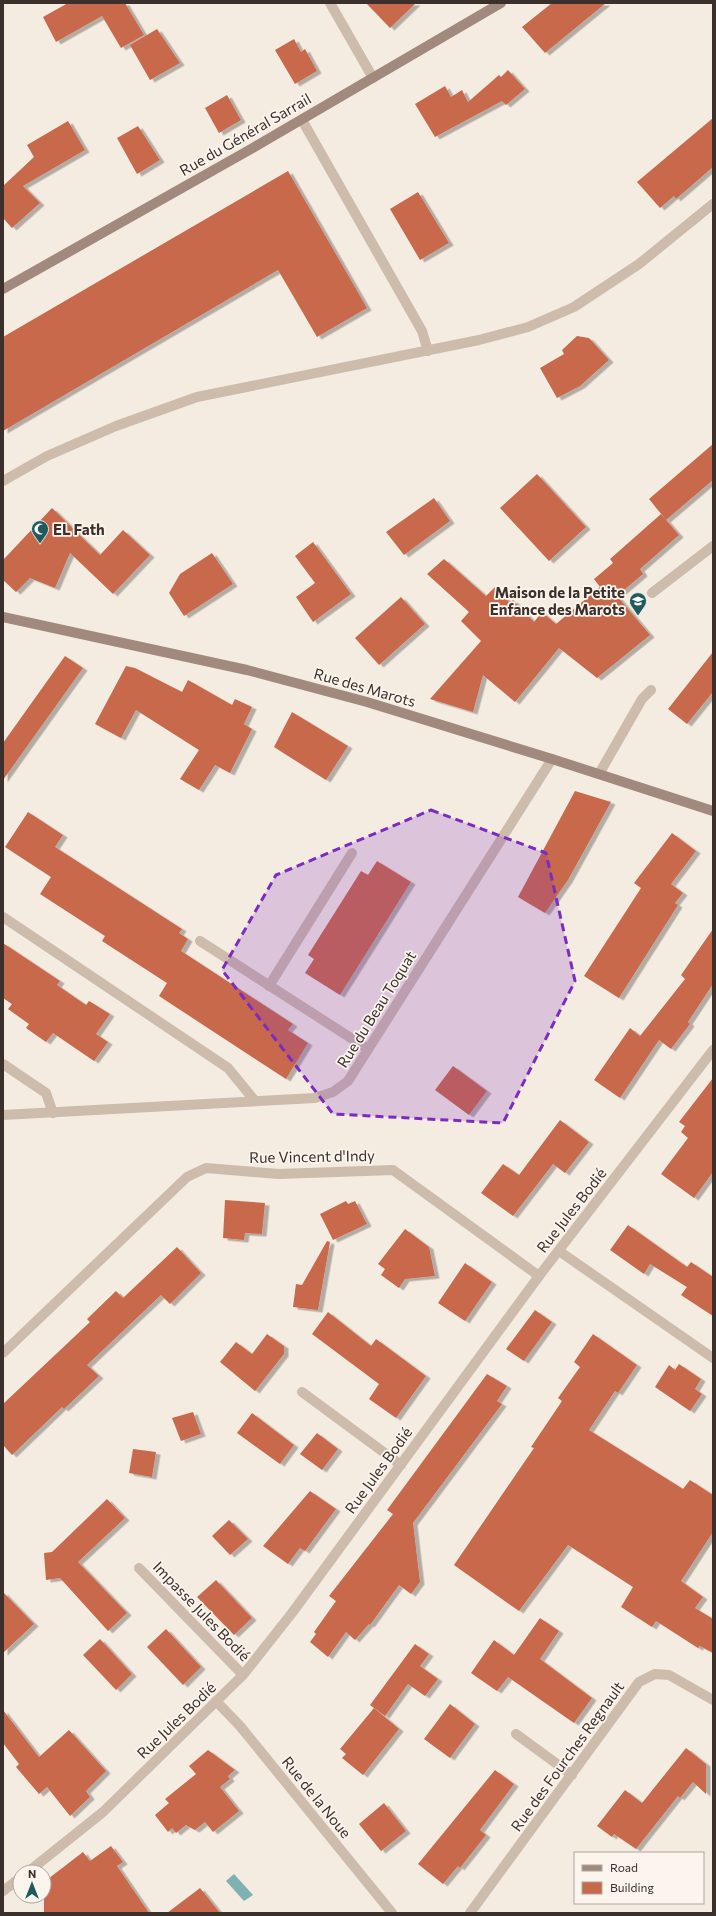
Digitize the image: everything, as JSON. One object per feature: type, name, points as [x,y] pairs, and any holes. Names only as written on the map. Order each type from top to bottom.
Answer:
[{"type":"main road","name":"Rue du Général Sarrail","points":[[3,289],[302,120],[502,3]]},
{"type":"main road","name":"Rue des Marots","points":[[3,617],[247,670],[367,702],[552,758],[713,811]]},
{"type":"street","points":[[330,3],[373,78]]},
{"type":"street","points":[[302,120],[422,331],[428,351]]},
{"type":"street","points":[[3,481],[47,456],[116,426],[197,397],[428,351],[479,340],[528,327],[574,307],[639,264],[713,204]]},
{"type":"street","points":[[652,593],[713,546]]},
{"type":"street","points":[[599,774],[642,700],[651,690]]},
{"type":"street","name":"Rue du Beau Toquat","points":[[3,1115],[314,1098],[333,1092],[348,1081],[552,758]]},
{"type":"street","points":[[269,986],[352,853]]},
{"type":"street","points":[[3,917],[228,1068],[255,1101]]},
{"type":"street","points":[[200,941],[368,1049]]},
{"type":"street","name":"Rue Jules Bodié","points":[[38,1864],[103,1812],[243,1675],[292,1613],[539,1276],[713,1050]]},
{"type":"street","points":[[3,1064],[46,1093],[53,1113]]},
{"type":"street","name":"Rue Vincent d'Indy","points":[[3,1353],[187,1177],[206,1168],[279,1174],[392,1170],[539,1276]]},
{"type":"street","points":[[559,1251],[713,1358]]},
{"type":"street","points":[[302,1392],[401,1465]]},
{"type":"street","name":"Impasse Jules Bodié","points":[[139,1568],[243,1675]]},
{"type":"street","name":"Rue des Fourches Regnault","points":[[470,1913],[639,1682],[656,1674],[669,1675],[713,1700]]},
{"type":"street","name":"Rue de la Noue","points":[[216,1701],[240,1726],[392,1913]]},
{"type":"street","points":[[516,1734],[572,1775]]},
{"type":"street","points":[[3,1891],[12,1884]]},
{"type":"highlighted area","points":[[431,810],[546,853],[575,981],[503,1123],[333,1114],[222,970],[276,875]]},
{"type":"water","points":[[234,1874],[253,1895],[244,1901],[226,1881]]},
{"type":"building","points":[[68,3],[125,3],[144,35],[121,48],[102,16],[56,42],[43,17]]},
{"type":"building","points":[[366,3],[416,3],[390,28]]},
{"type":"building","points":[[552,3],[606,3],[545,53],[522,27]]},
{"type":"building","points":[[157,29],[180,63],[150,80],[130,45]]},
{"type":"building","points":[[294,39],[301,52],[305,49],[317,71],[295,84],[275,50]]},
{"type":"building","points":[[508,70],[525,89],[506,105],[502,101],[435,137],[415,104],[445,86],[451,97],[462,90],[468,102],[499,75],[501,77]]},
{"type":"building","points":[[227,95],[241,120],[219,133],[205,108]]},
{"type":"building","points":[[713,118],[713,167],[676,199],[674,196],[660,208],[637,182]]},
{"type":"building","points":[[68,121],[85,150],[23,186],[40,203],[12,228],[3,218],[3,186],[34,157],[27,145]]},
{"type":"building","points":[[138,126],[160,160],[137,174],[117,138]]},
{"type":"building","points":[[288,171],[367,308],[317,337],[278,270],[3,431],[3,337]]},
{"type":"building","points":[[418,192],[449,243],[420,260],[390,209]]},
{"type":"building","points":[[577,336],[589,338],[609,360],[580,386],[557,398],[540,368],[564,354],[562,350]]},
{"type":"building","points":[[713,444],[713,480],[666,520],[649,499]]},
{"type":"building","points":[[537,474],[586,527],[549,561],[500,508]]},
{"type":"building","points":[[434,498],[450,521],[404,555],[386,532]]},
{"type":"building","points":[[52,508],[100,555],[123,530],[150,555],[113,594],[70,553],[55,588],[30,578],[16,592],[3,580],[3,560]]},
{"type":"building","points":[[661,514],[679,535],[640,569],[643,574],[617,596],[650,635],[597,678],[559,648],[515,702],[483,675],[473,712],[430,699],[481,641],[461,621],[469,612],[427,574],[444,559],[486,596],[495,587],[510,603],[513,600],[534,622],[542,612],[556,624],[600,587],[594,579],[613,563],[610,559]]},
{"type":"building","points":[[313,542],[351,594],[313,622],[296,597],[315,583],[295,556]]},
{"type":"building","points":[[212,553],[233,584],[184,616],[169,593],[180,574]]},
{"type":"building","points":[[401,597],[425,624],[379,665],[355,638]]},
{"type":"building","points":[[713,652],[713,692],[687,724],[668,709]]},
{"type":"building","points":[[65,656],[83,668],[3,780],[3,743]]},
{"type":"building","points":[[126,666],[135,668],[182,692],[188,680],[232,705],[235,699],[252,707],[244,724],[252,729],[230,773],[215,765],[199,790],[180,779],[199,750],[136,710],[121,738],[95,724]]},
{"type":"building","points":[[292,712],[348,746],[326,780],[274,747]]},
{"type":"building","points":[[575,791],[611,802],[568,880],[545,913],[518,897]]},
{"type":"building","points":[[28,812],[63,835],[55,847],[182,929],[179,933],[188,939],[181,951],[293,1024],[288,1030],[308,1043],[286,1079],[159,996],[167,983],[102,941],[105,936],[40,894],[51,877],[5,847]]},
{"type":"building","points":[[672,833],[696,851],[671,884],[683,893],[675,903],[678,905],[619,998],[584,976],[641,888],[634,883]]},
{"type":"building","points":[[377,861],[411,882],[340,995],[305,973],[314,959],[308,955],[361,871],[368,875]]},
{"type":"building","points":[[713,929],[713,984],[688,1022],[690,1024],[671,1049],[659,1040],[620,1098],[594,1080],[630,1028],[640,1036],[685,979],[681,975]]},
{"type":"building","points":[[3,943],[60,981],[57,985],[86,1005],[89,1001],[110,1014],[96,1034],[108,1042],[94,1061],[53,1033],[46,1042],[26,1028],[29,1024],[8,1009],[12,1004],[3,998]]},
{"type":"building","points":[[453,1066],[487,1091],[469,1115],[435,1090]]},
{"type":"building","points":[[713,1078],[713,1172],[694,1198],[661,1174],[688,1138],[681,1132],[685,1126],[679,1122]]},
{"type":"building","points":[[560,1120],[589,1142],[565,1173],[553,1164],[513,1216],[481,1193],[503,1164],[519,1175]]},
{"type":"building","points":[[225,1200],[265,1203],[262,1234],[245,1233],[244,1240],[223,1238]]},
{"type":"building","points":[[346,1201],[348,1204],[355,1201],[367,1224],[333,1240],[320,1214]]},
{"type":"building","points":[[628,1225],[687,1267],[691,1262],[713,1277],[713,1316],[681,1295],[687,1287],[650,1264],[644,1274],[610,1250]]},
{"type":"building","points":[[405,1229],[429,1247],[435,1276],[405,1279],[399,1288],[381,1275],[385,1269],[378,1264]]},
{"type":"building","points":[[327,1241],[330,1242],[318,1310],[293,1307],[296,1284],[302,1285]]},
{"type":"building","points":[[177,1247],[201,1273],[170,1304],[161,1295],[87,1365],[99,1376],[64,1409],[62,1407],[12,1455],[3,1445],[3,1404],[90,1322],[87,1319],[116,1291],[123,1298]]},
{"type":"building","points":[[465,1263],[492,1282],[465,1321],[438,1303]]},
{"type":"building","points":[[535,1310],[552,1322],[524,1361],[506,1349]]},
{"type":"building","points":[[328,1312],[371,1346],[376,1339],[426,1376],[396,1418],[369,1399],[379,1384],[312,1334]]},
{"type":"building","points":[[267,1334],[284,1346],[284,1354],[255,1391],[220,1362],[236,1342],[252,1354]]},
{"type":"building","points":[[593,1334],[637,1365],[618,1393],[615,1391],[589,1430],[683,1489],[690,1480],[713,1495],[713,1532],[681,1581],[703,1597],[695,1608],[713,1619],[713,1653],[700,1646],[698,1648],[656,1621],[652,1627],[621,1607],[633,1587],[568,1545],[519,1611],[454,1565],[534,1448],[531,1447],[562,1401],[558,1398],[580,1367],[574,1362]]},
{"type":"building","points":[[679,1364],[701,1379],[695,1389],[702,1394],[690,1411],[655,1387],[669,1365],[675,1370]]},
{"type":"building","points":[[487,1374],[507,1386],[497,1401],[502,1404],[413,1523],[420,1582],[411,1594],[399,1585],[370,1625],[369,1624],[355,1640],[346,1632],[328,1657],[310,1642],[316,1634],[314,1632],[336,1601],[329,1596],[393,1514],[387,1510]]},
{"type":"building","points":[[193,1412],[201,1434],[181,1441],[172,1418]]},
{"type":"building","points":[[252,1413],[294,1445],[280,1464],[237,1433]]},
{"type":"building","points":[[317,1433],[338,1449],[322,1470],[300,1454]]},
{"type":"building","points":[[133,1449],[156,1452],[152,1477],[129,1473]]},
{"type":"building","points":[[310,1491],[336,1509],[305,1551],[300,1548],[288,1564],[263,1546]]},
{"type":"building","points":[[107,1499],[125,1518],[78,1562],[127,1613],[108,1631],[60,1578],[46,1580],[44,1553],[52,1552]]},
{"type":"building","points":[[229,1520],[248,1539],[230,1555],[212,1536]]},
{"type":"building","points":[[216,1580],[252,1618],[234,1635],[197,1597]]},
{"type":"building","points":[[3,1592],[34,1624],[3,1653]]},
{"type":"building","points":[[540,1618],[559,1631],[540,1659],[592,1698],[574,1723],[508,1677],[497,1691],[471,1673],[494,1640],[514,1655]]},
{"type":"building","points":[[166,1629],[201,1667],[183,1685],[147,1647]]},
{"type":"building","points":[[100,1639],[132,1674],[116,1690],[83,1655]]},
{"type":"building","points":[[415,1644],[429,1654],[420,1666],[438,1679],[425,1696],[408,1684],[385,1716],[370,1705]]},
{"type":"building","points":[[450,1704],[475,1724],[450,1758],[424,1739]]},
{"type":"building","points":[[374,1708],[399,1729],[363,1775],[342,1758],[346,1754],[340,1749]]},
{"type":"building","points":[[3,1710],[39,1757],[69,1730],[106,1771],[86,1791],[90,1797],[70,1816],[47,1787],[39,1794],[16,1767],[19,1764],[3,1743]]},
{"type":"building","points":[[686,1748],[706,1764],[706,1794],[693,1782],[680,1798],[678,1796],[636,1849],[614,1834],[612,1837],[597,1826],[625,1790],[642,1803]]},
{"type":"building","points":[[208,1750],[235,1770],[228,1776],[230,1779],[220,1787],[239,1811],[213,1832],[205,1822],[195,1830],[186,1825],[176,1833],[172,1828],[168,1832],[155,1815],[169,1803],[165,1799],[196,1774],[189,1766]]},
{"type":"building","points":[[495,1770],[514,1784],[480,1830],[486,1835],[460,1868],[458,1866],[443,1884],[418,1864]]},
{"type":"building","points":[[384,1803],[406,1831],[381,1851],[359,1824]]},
{"type":"building","points":[[111,1846],[123,1862],[117,1866],[149,1913],[44,1913],[44,1904],[52,1904],[52,1876],[83,1852],[90,1861]]},
{"type":"building","points":[[200,1888],[220,1913],[167,1913]]},
{"type":"place","name":"EL Fath","points":[[40,544]]},
{"type":"place","name":"Maison de la Petite Enfance des Marots","points":[[638,616]]}]
